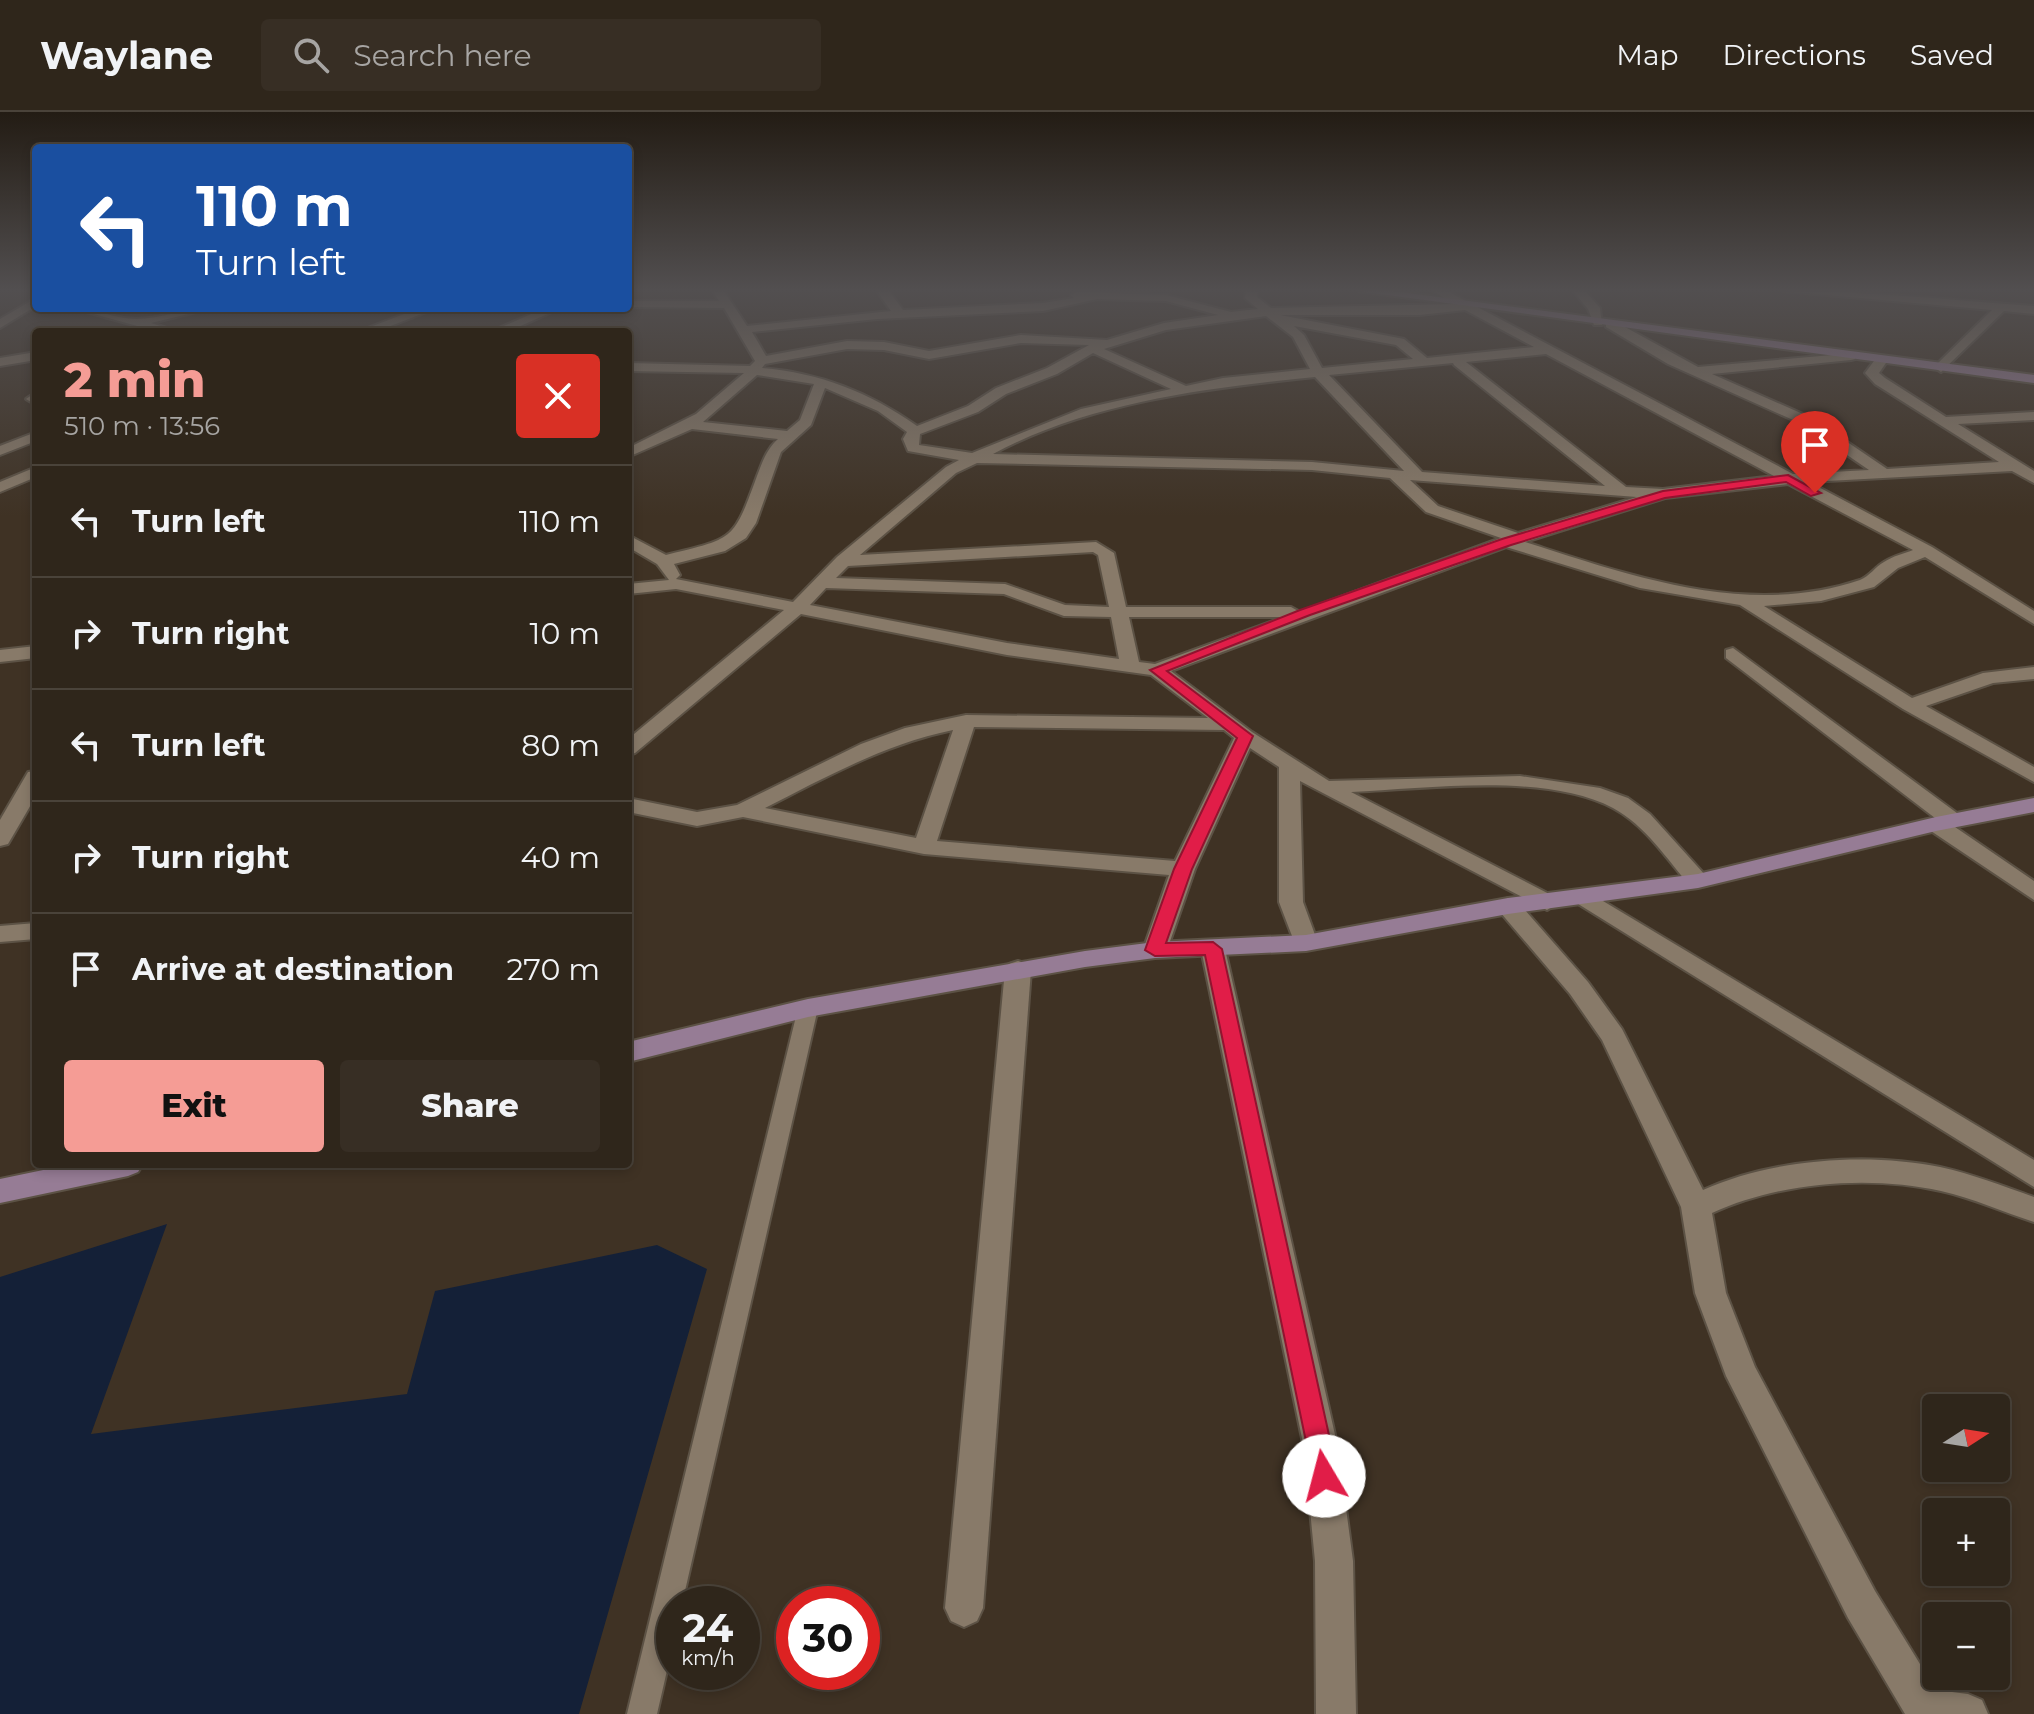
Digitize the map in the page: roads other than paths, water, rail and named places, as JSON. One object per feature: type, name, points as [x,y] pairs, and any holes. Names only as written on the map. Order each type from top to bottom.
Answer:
[{"type":"street","points":[[632,367],[709,366]]},
{"type":"street","points":[[632,451],[688,424],[711,408],[757,366]]},
{"type":"street","points":[[761,366],[874,400],[915,431]]},
{"type":"street","points":[[1061,366],[1001,391],[973,409],[915,431],[910,439],[913,448],[973,458],[1250,463],[1663,494]]},
{"type":"street","points":[[1131,366],[1183,390]]},
{"type":"street","points":[[1314,366],[1419,478]]},
{"type":"street","points":[[632,746],[795,610],[843,561],[951,470],[973,458],[1086,412],[1183,390],[1317,371],[1399,366]]},
{"type":"street","points":[[1464,366],[1621,491]]},
{"type":"street","points":[[1575,366],[1926,551],[2034,619]]},
{"type":"street","points":[[1687,366],[1807,421],[1881,471]]},
{"type":"street","points":[[1697,371],[1751,366]]},
{"type":"street","points":[[1878,366],[1872,373],[1880,381],[2033,477]]},
{"type":"street","points":[[1924,366],[2034,379]]},
{"type":"street","points":[[664,561],[719,547],[740,535],[748,523],[774,450],[806,422],[821,382]]},
{"type":"street","points":[[1942,421],[2034,416]]},
{"type":"street","points":[[688,424],[790,436]]},
{"type":"street","points":[[0,451],[32,438]]},
{"type":"street","points":[[1157,670],[1305,612],[1513,540],[1663,494],[1881,471],[2013,466]]},
{"type":"street","points":[[1393,473],[1432,509],[1513,540],[1675,592],[1748,603],[1838,591],[1872,582],[1890,565],[1926,551]]},
{"type":"street","points":[[0,487],[32,474]]},
{"type":"street","points":[[632,542],[664,561],[676,584]]},
{"type":"street","points":[[843,561],[1096,547],[1106,553],[1130,665]]},
{"type":"street","points":[[823,583],[1005,589],[1053,610],[1305,612]]},
{"type":"street","points":[[632,589],[676,584],[795,610],[1007,649],[1157,670],[1236,730],[1324,787],[1547,902]]},
{"type":"street","points":[[1748,603],[1910,705],[2034,776]]},
{"type":"street","points":[[0,656],[32,652]]},
{"type":"street","points":[[1733,654],[2034,892]]},
{"type":"street","points":[[1910,705],[1990,677],[2034,673]]},
{"type":"street","points":[[632,806],[658,814],[697,819],[743,810],[868,748],[912,732],[966,721],[1236,730]]},
{"type":"street","points":[[924,847],[966,721]]},
{"type":"street","points":[[1155,950],[1236,730]]},
{"type":"street","points":[[1289,765],[1291,902],[1306,943]]},
{"type":"street","points":[[1324,787],[1543,782],[1586,790],[1620,803],[1649,825],[1698,881]]},
{"type":"street","points":[[0,839],[32,784]]},
{"type":"street","points":[[632,1051],[808,1008],[1018,970],[1155,950],[1306,943],[1508,906],[1698,881],[1944,822],[2034,805]]},
{"type":"street","points":[[743,810],[924,847],[1183,869]]},
{"type":"street","points":[[1583,897],[2034,1175]]},
{"type":"street","points":[[1508,906],[1579,988],[1613,1036],[1696,1207],[1697,1241],[1706,1278],[1740,1367],[1775,1442],[1866,1612],[1926,1712],[1968,1714]]},
{"type":"street","points":[[0,934],[32,931]]},
{"type":"street","points":[[1213,949],[1321,1448],[1334,1561],[1336,1714]]},
{"type":"street","points":[[964,1608],[1018,970]]},
{"type":"street","points":[[1994,1152],[2034,1190]]},
{"type":"street","points":[[0,1191],[109,1168]]},
{"type":"street","points":[[1696,1207],[1721,1192],[1763,1181],[1876,1172],[1939,1178],[2034,1210]]},
{"type":"lane","points":[[642,1714],[808,1008]]},
{"type":"water","points":[[167,1224],[91,1434],[407,1394],[435,1291],[657,1245],[707,1269],[579,1714],[0,1714],[0,1277]]}]
